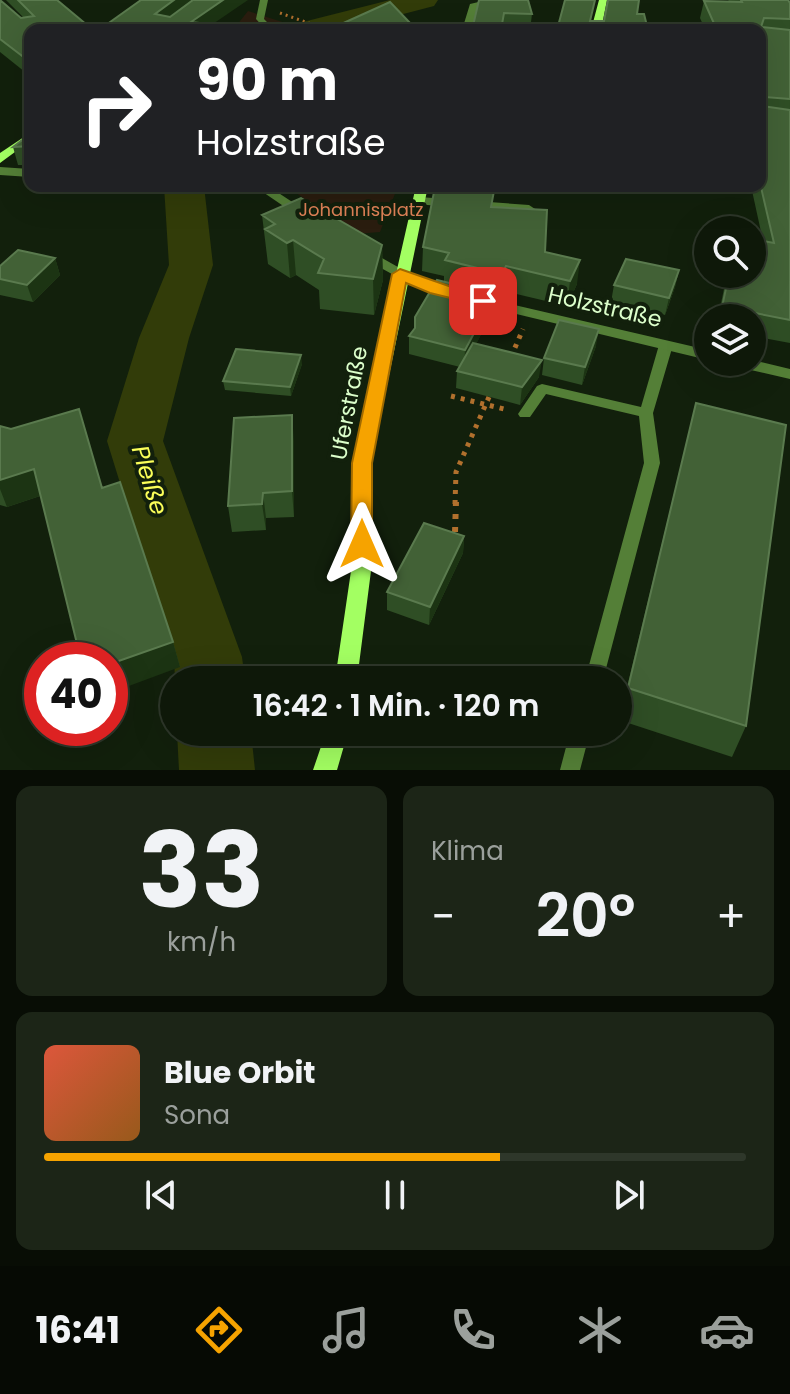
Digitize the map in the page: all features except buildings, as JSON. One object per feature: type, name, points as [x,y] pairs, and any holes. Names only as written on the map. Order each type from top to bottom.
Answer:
[{"type":"street","points":[[468,24],[473,6],[498,0]]},
{"type":"street","points":[[597,24],[603,0]]},
{"type":"street","points":[[0,159],[24,141]]},
{"type":"street","points":[[0,171],[24,173]]},
{"type":"street","points":[[270,192],[319,223]]},
{"type":"street","name":"Uferstraße","points":[[348,666],[361,571],[362,463],[400,274],[421,192]]},
{"type":"street","points":[[419,201],[529,209]]},
{"type":"street","points":[[349,242],[400,274]]},
{"type":"street","name":"Holzstraße","points":[[400,274],[436,290],[694,352]]},
{"type":"street","points":[[766,368],[790,374]]},
{"type":"street","points":[[325,770],[333,746]]},
{"type":"lane","points":[[262,4],[260,19],[265,24]]},
{"type":"lane","points":[[598,666],[652,463],[646,413],[666,345]]},
{"type":"lane","points":[[525,414],[542,389],[646,413]]},
{"type":"lane","points":[[570,770],[576,746]]},
{"type":"path","points":[[262,4],[313,24]]},
{"type":"path","points":[[505,369],[531,313]]},
{"type":"path","points":[[451,396],[488,401],[525,414]]},
{"type":"path","points":[[455,532],[456,472],[488,401]]},
{"type":"green space","points":[[248,11],[289,24],[238,24]]},
{"type":"green space","name":"Johannisplatz","points":[[295,192],[396,192],[380,232],[356,234]]},
{"type":"waterway","name":"Pleiße","points":[[330,24],[424,0]]},
{"type":"waterway","name":"Pleiße","points":[[185,192],[191,265],[164,338],[135,441],[209,666]]},
{"type":"waterway","name":"Pleiße","points":[[215,746],[217,770]]},
{"type":"route","points":[[362,544],[362,463],[400,274],[436,290],[483,301]]}]
